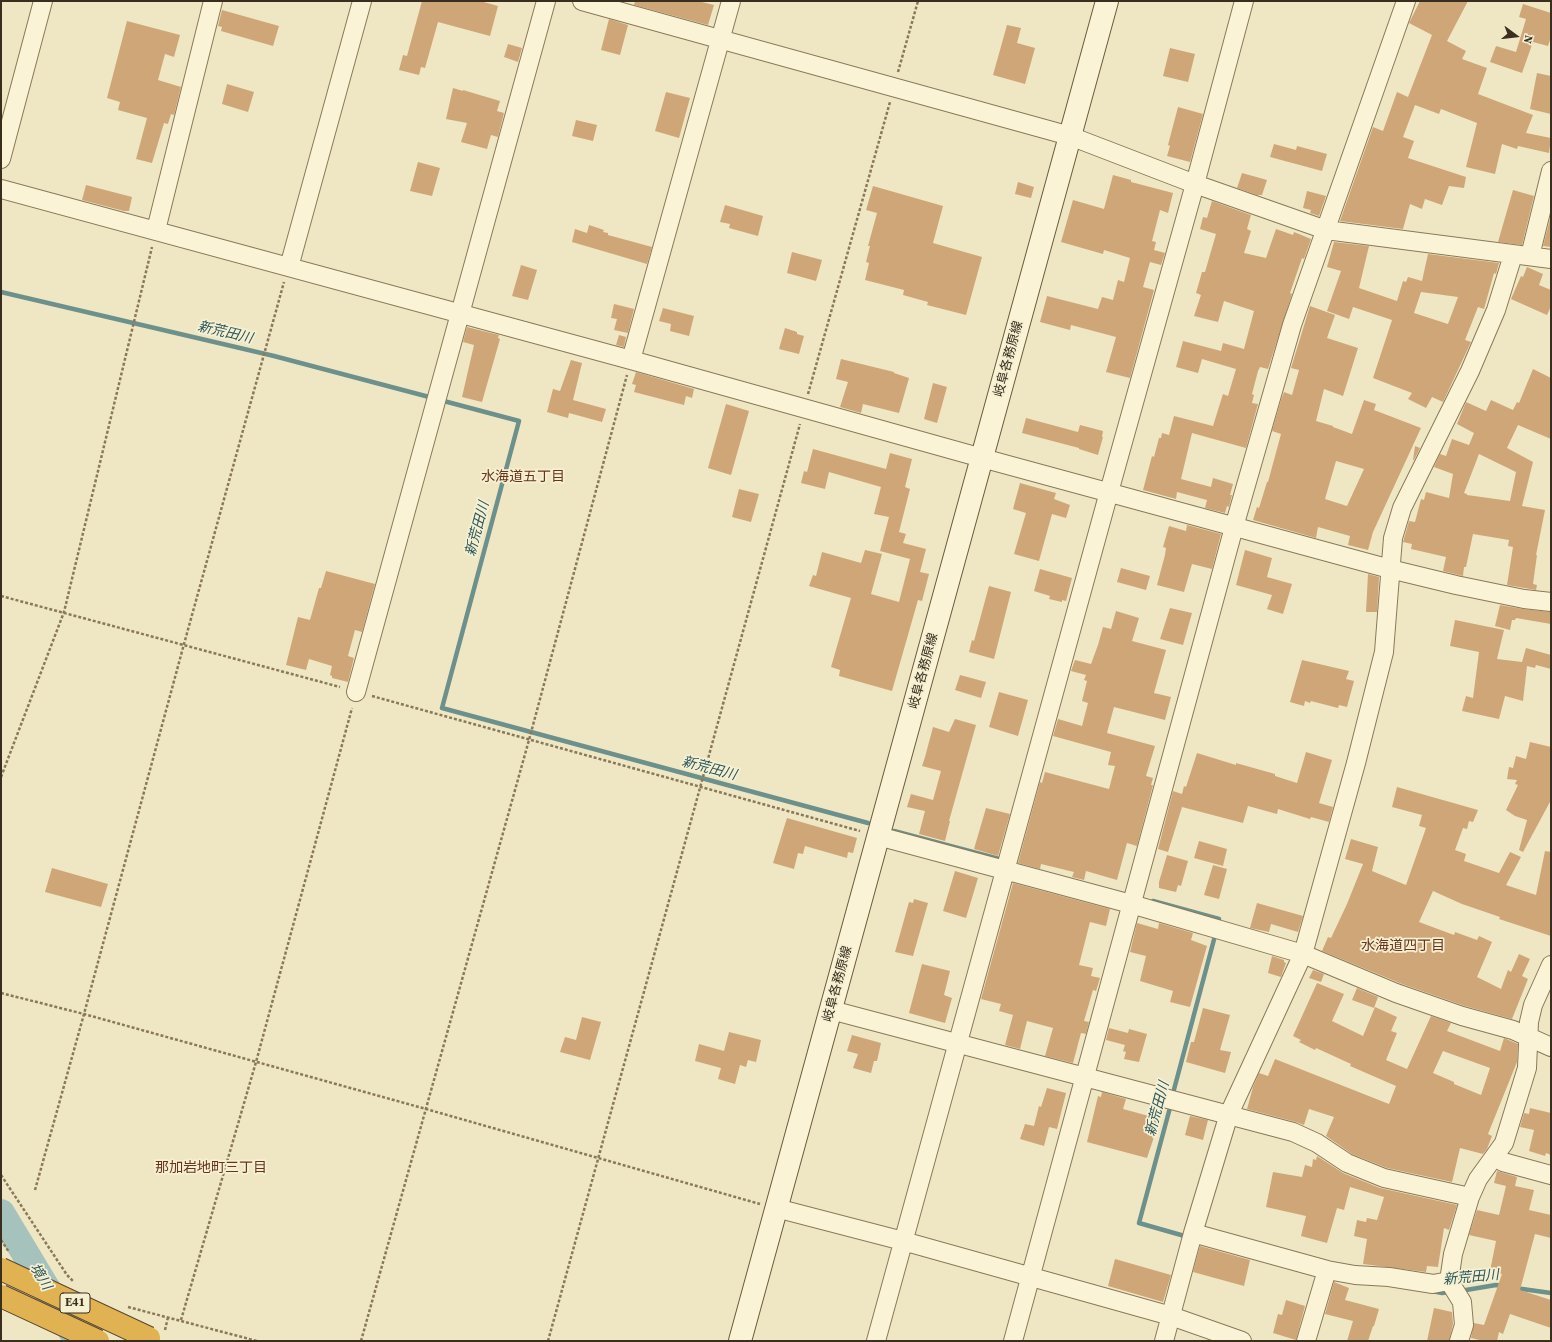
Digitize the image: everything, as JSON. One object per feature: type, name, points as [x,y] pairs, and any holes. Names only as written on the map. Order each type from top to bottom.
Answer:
[{"type":"highway","name":"E41","points":[[1,1269],[157,1334]]},
{"type":"highway","name":"E41","points":[[1,1296],[98,1341]]},
{"type":"main road","name":"岐阜各務原線","points":[[740,1341],[1107,1]]},
{"type":"street","points":[[1,159],[43,1]]},
{"type":"street","points":[[156,230],[213,1]]},
{"type":"street","points":[[289,267],[362,1]]},
{"type":"street","points":[[356,692],[546,1]]},
{"type":"street","points":[[582,1],[1070,136],[1195,184],[1326,230],[1551,259]]},
{"type":"street","points":[[631,360],[731,1]]},
{"type":"street","points":[[876,1341],[1195,184],[1244,1]]},
{"type":"street","points":[[1013,1341],[1234,527],[1292,325],[1406,1]]},
{"type":"street","points":[[1164,1341],[1229,1114],[1303,954],[1356,763],[1384,652],[1393,538],[1402,508],[1470,371],[1521,256],[1551,171]]},
{"type":"street","points":[[1,189],[460,313],[982,458],[1390,569],[1456,586],[1524,599],[1551,602]]},
{"type":"street","points":[[878,836],[1131,904],[1303,954],[1396,993],[1462,1016],[1513,1030],[1551,1047]]},
{"type":"street","points":[[1459,1341],[1464,1325],[1461,1300],[1449,1282],[1453,1254],[1470,1197],[1478,1179],[1504,1143],[1527,1068],[1529,1022],[1532,1005],[1551,966]]},
{"type":"street","points":[[831,1010],[958,1042],[1293,1132],[1317,1143],[1347,1163],[1384,1178],[1470,1197]]},
{"type":"street","points":[[1495,1156],[1503,1162],[1551,1175]]},
{"type":"street","points":[[776,1208],[903,1241],[1171,1316],[1242,1341]]},
{"type":"street","points":[[1192,1239],[1325,1276],[1355,1275],[1389,1277],[1434,1284],[1449,1282]]},
{"type":"street","points":[[1306,1341],[1325,1276]]},
{"type":"path","points":[[548,1341],[804,409],[918,1]]},
{"type":"path","points":[[1,777],[64,612],[156,230]]},
{"type":"path","points":[[35,1190],[184,644],[289,267]]},
{"type":"path","points":[[361,1341],[529,739],[631,360]]},
{"type":"path","points":[[1,596],[184,644]]},
{"type":"path","points":[[181,1320],[256,1062],[356,692]]},
{"type":"path","points":[[529,739],[878,836]]},
{"type":"path","points":[[1,993],[84,1014],[776,1208]]},
{"type":"path","points":[[1,1175],[67,1275],[77,1285]]},
{"type":"path","points":[[124,1306],[257,1341]]},
{"type":"path","points":[[157,1334],[168,1317]]},
{"type":"building","points":[[422,1],[480,1],[498,6],[490,36],[438,22],[425,68],[421,67],[419,75],[399,70],[403,55],[407,56]]},
{"type":"building","points":[[635,1],[698,1],[714,5],[708,25],[634,5]]},
{"type":"building","points":[[1420,1],[1468,1],[1447,41],[1466,51],[1462,59],[1487,68],[1478,94],[1533,115],[1526,133],[1551,138],[1549,153],[1518,146],[1517,149],[1502,144],[1495,174],[1466,167],[1477,123],[1441,109],[1439,114],[1415,105],[1403,137],[1414,141],[1408,158],[1466,177],[1464,188],[1449,186],[1442,205],[1425,199],[1422,209],[1410,204],[1403,229],[1340,221],[1373,127],[1383,131],[1397,92],[1408,97],[1432,35],[1409,23]]},
{"type":"building","points":[[1523,4],[1551,13],[1551,37],[1548,46],[1533,42],[1522,73],[1490,62],[1496,46],[1516,52],[1526,19],[1519,17]]},
{"type":"building","points":[[222,10],[279,26],[273,46],[221,31],[222,27],[218,26]]},
{"type":"building","points":[[609,19],[628,25],[620,55],[601,50]]},
{"type":"building","points":[[127,21],[180,35],[174,57],[165,54],[158,80],[181,87],[174,115],[171,114],[168,124],[164,123],[152,163],[136,159],[147,118],[118,110],[120,102],[107,98]]},
{"type":"building","points":[[1007,25],[1021,28],[1017,43],[1035,48],[1025,84],[993,75]]},
{"type":"building","points":[[508,44],[522,48],[518,62],[504,57]]},
{"type":"building","points":[[1170,48],[1195,54],[1188,82],[1163,76]]},
{"type":"building","points":[[1537,73],[1551,76],[1551,114],[1530,109]]},
{"type":"building","points":[[227,84],[254,92],[248,112],[222,104]]},
{"type":"building","points":[[453,88],[500,101],[497,111],[504,113],[498,137],[491,135],[487,149],[461,142],[467,123],[446,119]]},
{"type":"building","points":[[666,92],[690,98],[679,138],[655,131]]},
{"type":"building","points":[[1178,107],[1203,114],[1190,162],[1167,156],[1170,146],[1168,145]]},
{"type":"building","points":[[576,120],[597,125],[593,141],[572,136]]},
{"type":"building","points":[[1274,144],[1296,150],[1297,146],[1327,154],[1322,171],[1270,157]]},
{"type":"building","points":[[418,162],[440,168],[432,196],[410,191]]},
{"type":"building","points":[[1242,173],[1267,180],[1262,195],[1257,195],[1237,188]]},
{"type":"building","points":[[1113,175],[1131,180],[1131,182],[1173,193],[1168,213],[1160,210],[1152,241],[1156,242],[1154,250],[1165,253],[1161,265],[1150,262],[1143,287],[1154,290],[1130,378],[1106,372],[1116,337],[1071,325],[1070,330],[1040,322],[1047,296],[1098,309],[1102,297],[1113,300],[1118,280],[1124,282],[1130,258],[1104,250],[1103,254],[1061,242],[1073,200],[1104,209]]},
{"type":"building","points":[[1018,182],[1034,187],[1031,198],[1015,194]]},
{"type":"building","points":[[86,185],[132,197],[129,211],[82,200]]},
{"type":"building","points":[[873,186],[943,206],[933,243],[982,257],[966,315],[927,305],[928,302],[903,295],[904,290],[865,280],[869,263],[866,262],[870,246],[868,246],[877,213],[866,210]]},
{"type":"building","points":[[1513,190],[1534,196],[1522,245],[1498,242]]},
{"type":"building","points":[[1307,191],[1326,196],[1319,216],[1310,213],[1311,210],[1303,208]]},
{"type":"building","points":[[1212,201],[1251,215],[1247,229],[1251,231],[1244,253],[1266,258],[1276,229],[1293,235],[1294,232],[1311,239],[1304,259],[1302,258],[1290,293],[1292,294],[1268,369],[1260,367],[1258,371],[1252,394],[1254,395],[1252,403],[1258,404],[1246,448],[1192,433],[1181,479],[1211,487],[1213,478],[1233,484],[1229,507],[1227,506],[1225,513],[1205,508],[1207,500],[1177,492],[1176,499],[1143,490],[1152,456],[1154,457],[1159,438],[1161,438],[1162,433],[1169,435],[1174,416],[1213,426],[1223,394],[1228,396],[1236,369],[1202,359],[1198,373],[1176,367],[1183,341],[1221,351],[1223,343],[1244,349],[1254,311],[1224,301],[1218,322],[1194,316],[1201,295],[1196,293],[1202,272],[1205,272],[1216,234],[1200,229],[1203,217],[1207,218]]},
{"type":"building","points":[[725,205],[763,216],[758,236],[729,228],[730,224],[720,222]]},
{"type":"building","points":[[1551,215],[1551,247],[1543,246]]},
{"type":"building","points":[[589,225],[604,230],[603,232],[608,233],[608,235],[652,247],[647,264],[572,242],[575,229],[587,233]]},
{"type":"building","points":[[1334,242],[1369,246],[1359,288],[1397,301],[1403,281],[1406,282],[1408,277],[1422,281],[1428,254],[1499,263],[1496,274],[1494,273],[1484,309],[1478,307],[1465,340],[1471,342],[1443,402],[1432,397],[1426,408],[1408,399],[1412,393],[1373,378],[1392,320],[1353,307],[1349,319],[1327,311],[1341,271],[1327,267]],"holes":[[[1421,292],[1458,297],[1448,324],[1414,313]]]},
{"type":"building","points":[[792,252],[822,260],[816,281],[787,273]]},
{"type":"building","points":[[521,265],[537,270],[528,300],[512,296]]},
{"type":"building","points":[[1527,267],[1543,274],[1539,285],[1551,290],[1551,306],[1547,315],[1511,299],[1521,276],[1523,277]]},
{"type":"building","points":[[614,304],[634,309],[628,333],[614,330],[617,319],[611,318]]},
{"type":"building","points":[[1310,306],[1335,315],[1327,338],[1358,348],[1343,396],[1324,389],[1316,421],[1352,434],[1364,400],[1376,404],[1374,410],[1421,428],[1373,532],[1368,550],[1348,545],[1350,536],[1318,527],[1316,538],[1253,520],[1268,482],[1281,434],[1272,431],[1281,400],[1284,392],[1292,395],[1299,370],[1291,368]],"holes":[[[1336,461],[1364,469],[1347,506],[1325,499]]]},
{"type":"building","points":[[663,308],[694,316],[689,336],[670,331],[671,324],[659,321]]},
{"type":"building","points":[[467,327],[499,335],[498,338],[500,339],[482,402],[462,397],[474,345],[463,342]]},
{"type":"building","points":[[785,328],[804,336],[799,354],[779,349]]},
{"type":"building","points":[[619,335],[626,337],[624,347],[616,345]]},
{"type":"building","points":[[841,359],[894,372],[909,378],[899,413],[863,404],[861,413],[840,407],[848,382],[836,379]]},
{"type":"building","points":[[571,360],[582,363],[573,400],[606,409],[602,422],[569,413],[568,418],[547,412],[553,389],[560,391]]},
{"type":"building","points":[[1533,369],[1551,378],[1551,439],[1518,425],[1507,448],[1533,462],[1522,506],[1545,510],[1536,555],[1533,584],[1537,585],[1536,590],[1507,585],[1513,547],[1508,546],[1509,540],[1473,534],[1463,576],[1443,571],[1446,557],[1411,549],[1412,544],[1403,542],[1409,521],[1415,522],[1421,499],[1424,500],[1426,492],[1449,498],[1453,474],[1434,467],[1440,454],[1446,456],[1452,439],[1469,445],[1474,433],[1457,424],[1466,402],[1486,411],[1491,400],[1513,410],[1517,402],[1519,403]],"holes":[[[1479,454],[1516,472],[1510,501],[1467,495],[1464,493]]]},
{"type":"building","points":[[636,372],[694,389],[692,398],[686,396],[684,405],[634,392],[636,385],[632,384]]},
{"type":"building","points":[[933,383],[947,387],[937,423],[924,419]]},
{"type":"building","points":[[726,404],[749,411],[731,475],[708,468]]},
{"type":"building","points":[[1026,418],[1078,432],[1080,425],[1103,431],[1103,437],[1098,455],[1079,448],[1022,433]]},
{"type":"building","points":[[1415,446],[1420,448],[1413,460]]},
{"type":"building","points":[[813,449],[886,469],[890,453],[912,459],[905,487],[910,489],[899,532],[906,534],[903,543],[926,549],[920,572],[929,574],[922,601],[918,600],[892,691],[839,676],[840,670],[831,667],[851,598],[809,586],[813,575],[816,576],[822,552],[861,563],[865,550],[882,554],[871,594],[899,602],[910,559],[880,551],[889,517],[874,514],[881,487],[829,472],[825,489],[801,483],[804,471],[807,472]]},
{"type":"building","points":[[1020,483],[1056,493],[1054,499],[1070,505],[1066,518],[1052,514],[1039,561],[1014,554],[1026,513],[1013,509]]},
{"type":"building","points":[[739,489],[759,494],[751,522],[732,517]]},
{"type":"building","points":[[1187,525],[1221,534],[1212,569],[1192,564],[1184,592],[1157,585],[1165,555],[1166,548],[1163,547],[1169,526],[1186,531]]},
{"type":"building","points":[[1245,550],[1272,558],[1267,577],[1292,584],[1283,614],[1267,609],[1272,595],[1236,585]]},
{"type":"building","points":[[1121,568],[1150,576],[1146,590],[1117,582]]},
{"type":"building","points":[[1040,569],[1072,578],[1066,601],[1062,600],[1062,602],[1049,599],[1050,596],[1034,591]]},
{"type":"building","points":[[326,571],[375,584],[362,632],[355,630],[348,656],[354,658],[348,682],[332,678],[330,675],[332,666],[309,659],[306,670],[286,665],[298,617],[310,620],[319,588],[321,588]]},
{"type":"building","points":[[1368,574],[1379,577],[1377,612],[1366,612]]},
{"type":"building","points":[[989,586],[1011,592],[994,659],[969,652],[972,640],[974,641]]},
{"type":"building","points":[[1500,605],[1551,612],[1551,624],[1516,618],[1515,620],[1512,620],[1510,630],[1495,626]]},
{"type":"building","points":[[1170,608],[1192,613],[1183,645],[1160,639]]},
{"type":"building","points":[[1116,611],[1139,618],[1132,641],[1166,650],[1154,693],[1171,697],[1165,720],[1114,707],[1107,733],[1155,746],[1146,776],[1153,778],[1151,785],[1153,785],[1137,846],[1127,843],[1117,880],[1086,871],[1084,880],[1072,877],[1074,872],[1041,864],[1040,869],[1018,863],[1040,782],[1042,783],[1045,772],[1109,789],[1115,766],[1108,765],[1111,752],[1053,736],[1058,719],[1082,726],[1088,703],[1082,701],[1087,681],[1084,680],[1086,675],[1071,671],[1075,660],[1091,664],[1103,627],[1111,629]]},
{"type":"building","points":[[1455,620],[1504,630],[1497,659],[1522,662],[1526,648],[1551,655],[1551,669],[1536,665],[1535,668],[1527,666],[1523,701],[1505,696],[1499,719],[1462,711],[1466,696],[1473,698],[1479,652],[1450,646]]},
{"type":"building","points":[[1302,660],[1349,671],[1346,679],[1354,681],[1347,707],[1339,705],[1338,708],[1311,701],[1310,703],[1305,701],[1304,706],[1290,702]]},
{"type":"building","points":[[960,675],[986,682],[981,698],[955,690]]},
{"type":"building","points":[[999,692],[1028,700],[1018,736],[989,727]]},
{"type":"building","points":[[955,719],[976,725],[949,821],[945,841],[919,834],[925,811],[907,807],[911,794],[933,800],[941,771],[922,766],[933,727],[949,732]]},
{"type":"building","points":[[1530,742],[1551,747],[1551,800],[1523,852],[1519,850],[1527,820],[1515,816],[1506,810],[1518,785],[1515,784],[1517,780],[1507,779],[1509,767],[1513,768],[1516,756],[1526,759]]},
{"type":"building","points":[[1306,752],[1332,760],[1319,803],[1333,807],[1329,822],[1311,817],[1310,819],[1278,809],[1277,814],[1248,806],[1243,823],[1182,807],[1168,852],[1158,849],[1173,791],[1182,794],[1184,786],[1186,787],[1197,753],[1236,765],[1236,763],[1275,774],[1275,776],[1297,783]]},
{"type":"building","points":[[1397,787],[1478,810],[1473,822],[1469,821],[1467,829],[1463,828],[1455,850],[1466,854],[1464,861],[1499,873],[1510,852],[1521,857],[1506,885],[1536,895],[1545,851],[1551,852],[1551,936],[1499,919],[1500,917],[1462,904],[1433,891],[1419,922],[1454,935],[1455,932],[1477,940],[1479,936],[1492,942],[1477,977],[1501,989],[1508,970],[1511,972],[1519,954],[1530,959],[1522,976],[1528,979],[1512,1019],[1465,1006],[1402,984],[1322,951],[1328,937],[1331,938],[1363,864],[1345,859],[1351,839],[1378,847],[1372,871],[1406,885],[1426,828],[1419,826],[1422,815],[1392,807]]},
{"type":"building","points":[[986,808],[1010,814],[998,856],[974,849]]},
{"type":"building","points":[[787,818],[857,838],[853,853],[848,852],[847,858],[805,846],[803,854],[798,853],[794,869],[773,863]]},
{"type":"building","points":[[1199,841],[1227,849],[1223,866],[1194,858]]},
{"type":"building","points":[[1167,855],[1188,861],[1181,886],[1178,885],[1176,892],[1159,888],[1159,882]]},
{"type":"building","points":[[1213,865],[1227,869],[1219,899],[1204,895]]},
{"type":"building","points":[[52,868],[108,884],[101,907],[45,892]]},
{"type":"building","points":[[955,871],[978,878],[966,918],[943,911]]},
{"type":"building","points":[[1013,883],[1110,909],[1106,926],[1090,922],[1079,965],[1093,968],[1091,976],[1100,978],[1096,991],[1093,990],[1084,1021],[1089,1022],[1086,1034],[1081,1033],[1073,1063],[1045,1056],[1053,1028],[1027,1021],[1020,1049],[1005,1045],[1013,1015],[999,1011],[1001,1004],[981,999]]},
{"type":"building","points":[[914,899],[928,903],[913,956],[895,952],[909,902],[913,903]]},
{"type":"building","points":[[1257,903],[1303,916],[1298,932],[1271,924],[1269,932],[1250,928]]},
{"type":"building","points":[[1137,923],[1158,929],[1159,923],[1193,933],[1191,940],[1207,946],[1190,1007],[1170,1002],[1173,991],[1140,981],[1146,956],[1130,952]]},
{"type":"building","points":[[1272,956],[1284,960],[1286,963],[1281,977],[1268,973]]},
{"type":"building","points":[[922,964],[950,971],[944,995],[952,998],[945,1023],[909,1013]]},
{"type":"building","points":[[1313,970],[1324,974],[1321,982],[1309,978]]},
{"type":"building","points":[[1317,983],[1344,994],[1332,1021],[1363,1036],[1375,1007],[1397,1017],[1391,1031],[1397,1033],[1386,1060],[1407,1069],[1431,1016],[1451,1023],[1447,1031],[1500,1051],[1504,1038],[1518,1044],[1517,1062],[1488,1134],[1492,1136],[1487,1149],[1483,1154],[1460,1148],[1452,1182],[1387,1168],[1352,1154],[1326,1136],[1334,1117],[1309,1109],[1304,1125],[1247,1109],[1253,1087],[1259,1073],[1268,1076],[1275,1059],[1389,1104],[1396,1086],[1350,1066],[1351,1064],[1316,1048],[1315,1050],[1299,1042],[1301,1040],[1293,1036]],"holes":[[[1443,1051],[1490,1068],[1481,1095],[1454,1084],[1454,1082],[1433,1073]]]},
{"type":"building","points":[[1357,988],[1378,997],[1374,1008],[1352,1000]]},
{"type":"building","points":[[1203,1008],[1230,1015],[1220,1050],[1231,1052],[1225,1073],[1186,1062],[1191,1042],[1194,1042]]},
{"type":"building","points":[[582,1017],[601,1022],[590,1060],[560,1052],[565,1037],[576,1040]]},
{"type":"building","points":[[1109,1028],[1128,1033],[1129,1029],[1147,1034],[1139,1062],[1124,1059],[1126,1052],[1123,1051],[1125,1045],[1106,1040]]},
{"type":"building","points":[[729,1032],[761,1040],[756,1062],[748,1060],[746,1067],[740,1065],[735,1084],[718,1079],[721,1068],[695,1061],[699,1044],[724,1051]]},
{"type":"building","points":[[852,1035],[881,1043],[877,1061],[874,1061],[871,1073],[853,1068],[858,1054],[847,1051]]},
{"type":"building","points":[[1047,1088],[1066,1093],[1057,1129],[1049,1127],[1044,1146],[1020,1139],[1025,1124],[1034,1126],[1039,1106],[1041,1107]]},
{"type":"building","points":[[1102,1092],[1126,1099],[1123,1109],[1160,1119],[1147,1158],[1087,1142],[1098,1096],[1101,1097]]},
{"type":"building","points":[[1530,1108],[1551,1113],[1551,1155],[1546,1153],[1545,1156],[1529,1151],[1534,1130],[1520,1127],[1524,1113],[1529,1114]]},
{"type":"building","points":[[1190,1116],[1208,1120],[1203,1140],[1185,1135]]},
{"type":"building","points":[[1317,1156],[1343,1173],[1380,1188],[1457,1205],[1449,1230],[1444,1228],[1438,1267],[1427,1266],[1426,1272],[1363,1264],[1367,1239],[1354,1236],[1357,1220],[1366,1222],[1367,1218],[1377,1220],[1384,1197],[1350,1187],[1344,1210],[1337,1208],[1327,1243],[1301,1236],[1306,1216],[1266,1207],[1273,1172],[1302,1177],[1305,1165],[1312,1167],[1313,1159],[1316,1160]]},
{"type":"building","points":[[1497,1171],[1517,1177],[1515,1186],[1534,1190],[1529,1210],[1551,1215],[1551,1238],[1535,1234],[1520,1290],[1551,1300],[1551,1328],[1510,1314],[1503,1334],[1499,1332],[1497,1341],[1484,1341],[1471,1338],[1474,1323],[1484,1325],[1502,1274],[1490,1271],[1496,1241],[1469,1235],[1477,1210],[1499,1215],[1506,1186],[1494,1183]]},
{"type":"building","points":[[1200,1246],[1250,1260],[1244,1286],[1193,1272]]},
{"type":"building","points":[[1115,1259],[1171,1275],[1163,1302],[1108,1286]]},
{"type":"building","points":[[1334,1282],[1349,1288],[1345,1300],[1379,1309],[1368,1341],[1347,1341],[1353,1321],[1325,1314]]},
{"type":"building","points":[[1286,1300],[1305,1306],[1296,1340],[1273,1333],[1278,1314],[1282,1315]]},
{"type":"building","points":[[1434,1308],[1452,1312],[1453,1324],[1449,1341],[1427,1341]]},
{"type":"waterway","name":"新荒田川","points":[[1,292],[274,356],[433,398]]},
{"type":"waterway","name":"新荒田川","points":[[440,400],[519,421],[442,708],[868,823]]},
{"type":"waterway","name":"新荒田川","points":[[894,831],[1003,860]]},
{"type":"waterway","name":"新荒田川","points":[[1153,901],[1219,919],[1218,925]]},
{"type":"waterway","name":"新荒田川","points":[[1172,1097],[1216,932]]},
{"type":"waterway","name":"新荒田川","points":[[1171,1104],[1139,1223],[1188,1237]]},
{"type":"waterway","name":"境川","points":[[1,1213],[78,1341]]},
{"type":"waterway","name":"新荒田川","points":[[1460,1291],[1496,1285],[1504,1286]]},
{"type":"waterway","name":"新荒田川","points":[[1515,1288],[1551,1293]]},
{"type":"waterway","name":"新荒田川","points":[[1432,1291],[1442,1293],[1450,1292]]},
{"type":"district","name":"水海道五丁目","points":[[523,477]]},
{"type":"district","name":"水海道四丁目","points":[[1403,946]]},
{"type":"district","name":"那加岩地町三丁目","points":[[211,1168]]}]
